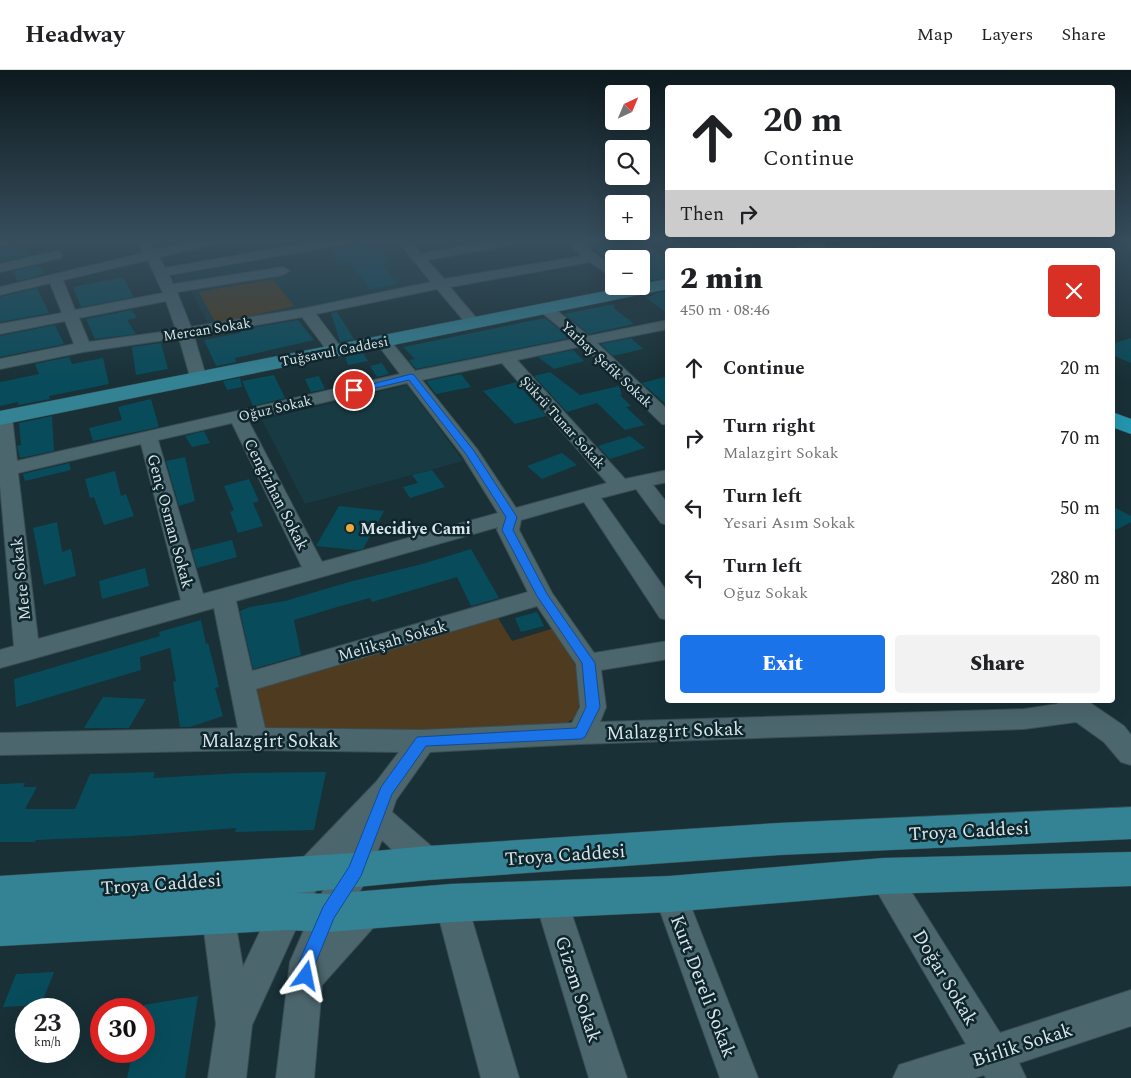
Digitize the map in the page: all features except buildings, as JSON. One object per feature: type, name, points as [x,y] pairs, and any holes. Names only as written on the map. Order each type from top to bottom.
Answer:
[{"type":"highway","points":[[1115,404],[1131,412]]},
{"type":"highway","points":[[1115,420],[1131,428]]},
{"type":"main road","name":"Tuğsavul Caddesi","points":[[1,416],[653,287]]},
{"type":"main road","points":[[1,416],[197,373],[605,292]]},
{"type":"main road","name":"Troya Caddesi","points":[[0,894],[355,871],[779,839],[1131,823]]},
{"type":"main road","name":"Troya Caddesi","points":[[0,927],[287,911],[328,913],[451,903],[670,894],[884,876],[1131,869]]},
{"type":"street","points":[[0,291],[18,287]]},
{"type":"street","points":[[64,287],[69,315],[83,347]]},
{"type":"street","points":[[166,287],[185,334],[197,373]]},
{"type":"street","points":[[0,328],[200,287]]},
{"type":"street","name":"Mercan Sokak","points":[[0,364],[83,347],[185,334],[306,312],[426,287]]},
{"type":"street","points":[[444,287],[470,319]]},
{"type":"street","name":"Yarbay Şefik Sokak","points":[[546,309],[586,341],[665,417]]},
{"type":"street","points":[[306,312],[332,346]]},
{"type":"street","name":"Oğuz Sokak","points":[[4,470],[411,377],[665,325]]},
{"type":"street","points":[[383,341],[470,453],[512,517]]},
{"type":"street","name":"Şükrü Tunar Sokak","points":[[506,358],[630,484],[665,516]]},
{"type":"street","name":"Mete Sokak","points":[[1,416],[8,455],[4,470],[27,652]]},
{"type":"street","name":"Cengizhan Sokak","points":[[238,417],[316,572]]},
{"type":"street","name":"Genç Osman Sokak","points":[[148,437],[194,605]]},
{"type":"street","points":[[0,659],[589,495],[665,477]]},
{"type":"street","points":[[589,495],[665,608]]},
{"type":"street","points":[[512,517],[508,530],[542,596],[588,663],[593,707],[581,733]]},
{"type":"street","name":"Melikşah Sokak","points":[[242,684],[542,596]]},
{"type":"street","points":[[223,597],[254,739]]},
{"type":"street","points":[[588,663],[665,650]]},
{"type":"street","points":[[1074,706],[1114,734],[1131,754]]},
{"type":"street","name":"Malazgirt Sokak","points":[[0,744],[254,739],[422,741],[581,733],[1024,720],[1074,706]]},
{"type":"street","points":[[295,1078],[308,962],[328,913],[355,871],[381,804],[422,741]]},
{"type":"street","points":[[381,804],[428,864]]},
{"type":"street","points":[[226,1078],[234,1024],[287,911],[309,873],[381,804]]},
{"type":"street","name":"Doğar Sokak","points":[[884,876],[1000,1066]]},
{"type":"street","name":"Kurt Dereli Sokak","points":[[670,894],[739,1078]]},
{"type":"street","name":"Gizem Sokak","points":[[551,900],[608,1078]]},
{"type":"street","points":[[451,903],[500,1078]]},
{"type":"street","points":[[306,976],[369,909]]},
{"type":"street","points":[[218,915],[234,1024]]},
{"type":"street","name":"Birlik Sokak","points":[[912,1078],[1000,1066],[1131,1008]]},
{"type":"shaded area","points":[[206,287],[417,287],[210,327],[191,290]]},
{"type":"shaded area","points":[[227,287],[279,287],[294,306],[216,324],[199,292]]},
{"type":"shaded area","points":[[407,385],[463,461],[305,504],[262,420]]},
{"type":"shaded area","points":[[498,618],[512,641],[554,628],[576,667],[583,687],[576,717],[557,729],[262,733],[250,689]]},
{"type":"place","name":"Mecidiye Cami","points":[[350,528]]},
{"type":"route","points":[[306,976],[308,962],[328,913],[355,871],[386,791],[422,741],[581,733],[593,707],[588,663],[542,596],[508,530],[512,517],[470,453],[411,377],[354,390]]}]
